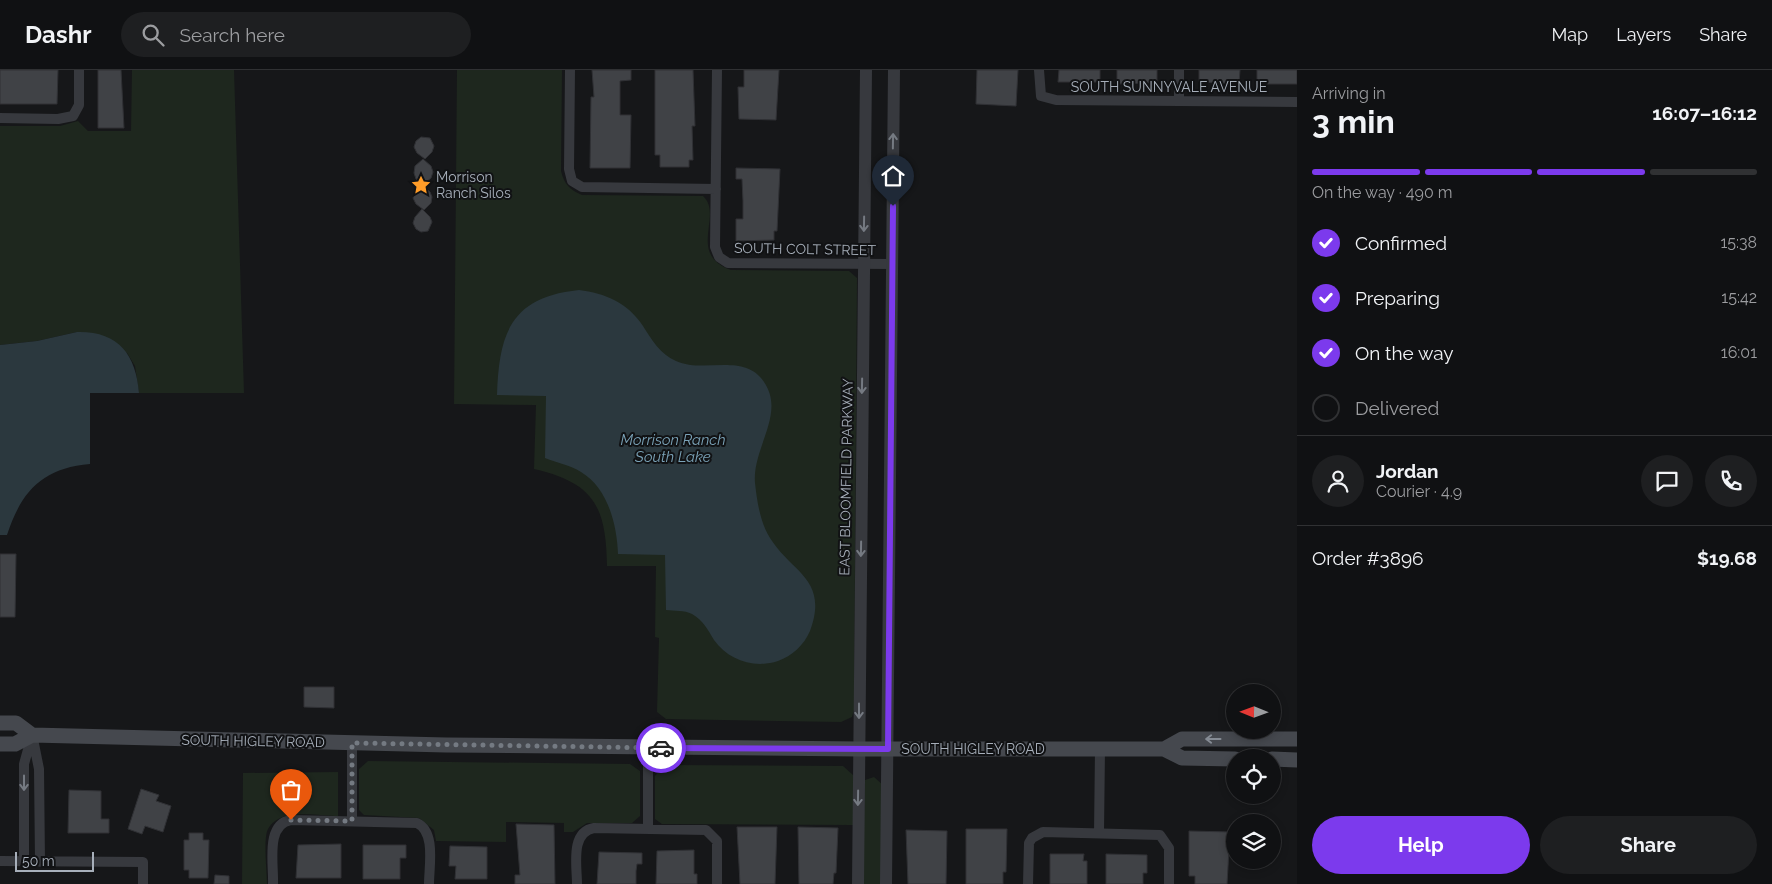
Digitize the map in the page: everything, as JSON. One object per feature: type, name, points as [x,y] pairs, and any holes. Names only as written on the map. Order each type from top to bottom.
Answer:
[{"type":"main road","name":"SOUTH HIGLEY ROAD","points":[[0,723],[16,723],[32,735]]},
{"type":"main road","name":"SOUTH HIGLEY ROAD","points":[[0,744],[15,744],[32,735],[648,748],[1164,749],[1182,758],[1226,759]]},
{"type":"main road","name":"SOUTH HIGLEY ROAD","points":[[1164,749],[1182,739],[1297,739]]},
{"type":"main road","points":[[1281,759],[1297,760]]},
{"type":"street","points":[[0,118],[58,119],[73,116],[78,105],[79,70]]},
{"type":"street","points":[[570,70],[569,169],[572,181],[582,187],[716,189],[718,70]]},
{"type":"street","name":"EAST BLOOMFIELD PARKWAY","points":[[858,884],[866,70]]},
{"type":"street","points":[[886,884],[894,70]]},
{"type":"street","name":"SOUTH SUNNYVALE AVENUE","points":[[1039,70],[1041,96],[1056,100],[1297,102]]},
{"type":"street","points":[[1179,70],[1179,101]]},
{"type":"street","name":"SOUTH COLT STREET","points":[[716,189],[715,247],[719,256],[728,262],[892,264]]},
{"type":"street","points":[[24,862],[24,764],[32,735]]},
{"type":"street","points":[[32,735],[39,769],[40,862]]},
{"type":"street","points":[[352,743],[352,821]]},
{"type":"street","points":[[648,748],[648,828]]},
{"type":"street","points":[[1099,833],[1100,749]]},
{"type":"street","points":[[274,884],[274,838],[281,824],[291,820],[412,822],[422,825],[429,839],[429,884]]},
{"type":"street","points":[[577,884],[578,840],[584,831],[594,828],[701,829],[711,832],[718,846],[717,884]]},
{"type":"street","points":[[1028,884],[1028,849],[1036,835],[1043,832],[1155,833],[1164,838],[1169,848],[1169,884]]},
{"type":"street","points":[[0,861],[143,862],[143,884]]},
{"type":"shaded area","points":[[132,70],[234,70],[244,393],[139,393],[135,366],[127,353],[77,332],[37,341],[0,345],[0,126],[60,126],[78,121],[88,131],[131,131]]},
{"type":"shaded area","points":[[457,70],[562,70],[561,171],[566,183],[578,193],[582,195],[703,196],[708,204],[710,213],[708,245],[711,254],[718,263],[731,270],[849,271],[857,278],[854,710],[852,717],[841,722],[666,719],[657,712],[659,638],[655,637],[656,566],[607,566],[604,528],[593,500],[571,482],[534,469],[536,405],[454,404]]},
{"type":"shaded area","points":[[368,761],[630,764],[640,771],[640,816],[632,823],[587,823],[573,832],[564,832],[564,823],[506,822],[506,842],[436,841],[434,830],[419,818],[364,815],[359,810],[359,769]]},
{"type":"shaded area","points":[[664,765],[843,766],[853,775],[853,825],[662,824],[655,819],[655,776]]},
{"type":"shaded area","points":[[338,772],[338,816],[300,814],[290,815],[274,822],[268,829],[266,840],[267,884],[242,884],[243,773]]},
{"type":"shaded area","points":[[874,777],[883,785],[882,884],[862,884],[865,780]]},
{"type":"water","name":"Morrison Ranch South Lake","points":[[579,290],[607,297],[623,305],[637,318],[661,351],[676,361],[699,366],[723,365],[746,368],[756,373],[764,382],[770,394],[771,406],[767,431],[755,470],[755,483],[760,511],[770,538],[805,578],[815,599],[815,614],[810,631],[801,645],[788,656],[778,661],[760,664],[734,658],[720,647],[696,616],[686,612],[666,610],[665,555],[618,554],[613,520],[598,487],[581,472],[545,458],[546,396],[497,395],[501,353],[513,322],[524,310],[538,301],[556,294]]},
{"type":"water","points":[[77,332],[104,336],[122,348],[129,356],[134,367],[139,393],[90,393],[90,464],[73,466],[46,477],[36,485],[19,506],[7,535],[0,535],[0,345],[37,341]]},
{"type":"building","points":[[0,70],[58,70],[57,104],[0,104]]},
{"type":"building","points":[[98,70],[121,70],[124,128],[98,128]]},
{"type":"building","points":[[592,70],[631,70],[631,80],[620,81],[620,115],[631,115],[630,168],[590,168],[591,97],[594,97]]},
{"type":"building","points":[[655,70],[693,70],[695,126],[692,126],[693,160],[689,160],[689,167],[660,167],[660,155],[655,155]]},
{"type":"building","points":[[744,70],[779,70],[776,120],[739,119],[738,87],[744,87]]},
{"type":"building","points":[[977,70],[1018,70],[1016,106],[976,104]]},
{"type":"building","points":[[1059,70],[1100,70],[1100,82],[1058,82]]},
{"type":"building","points":[[1117,70],[1157,70],[1157,83],[1117,84]]},
{"type":"building","points":[[1199,70],[1240,70],[1239,84],[1199,82]]},
{"type":"building","points":[[1257,70],[1297,70],[1297,84],[1257,84]]},
{"type":"building","points":[[421,137],[430,138],[434,146],[432,152],[425,159],[417,153],[414,147],[416,141]]},
{"type":"building","points":[[423,159],[431,166],[433,172],[431,178],[424,184],[416,179],[414,173],[415,166]]},
{"type":"building","points":[[736,168],[780,169],[777,231],[774,231],[774,240],[736,241],[736,219],[743,219],[743,201],[742,179],[736,179]]},
{"type":"building","points":[[422,184],[432,197],[431,203],[424,210],[416,204],[413,198],[415,192]]},
{"type":"building","points":[[422,209],[432,222],[428,231],[421,232],[416,229],[413,223],[415,217]]},
{"type":"building","points":[[0,554],[16,554],[15,617],[0,617]]},
{"type":"building","points":[[304,687],[334,687],[334,708],[304,707]]},
{"type":"building","points":[[141,789],[159,795],[156,801],[171,806],[163,832],[145,826],[142,834],[128,829]]},
{"type":"building","points":[[69,790],[101,791],[101,819],[109,819],[109,833],[68,833]]},
{"type":"building","points":[[516,824],[554,825],[555,884],[515,884],[515,875],[520,875]]},
{"type":"building","points":[[737,827],[777,827],[775,884],[740,884]]},
{"type":"building","points":[[798,827],[838,828],[836,873],[834,873],[833,884],[799,884]]},
{"type":"building","points":[[966,829],[1007,829],[1006,872],[1003,872],[1003,884],[966,884]]},
{"type":"building","points":[[906,830],[947,831],[946,884],[908,884]]},
{"type":"building","points":[[1189,831],[1226,832],[1227,884],[1195,884],[1195,876],[1189,876]]},
{"type":"building","points":[[189,833],[203,833],[203,840],[209,840],[208,878],[189,878],[189,870],[184,870],[184,840],[189,840]]},
{"type":"building","points":[[341,844],[341,878],[296,878],[298,845]]},
{"type":"building","points":[[363,845],[406,845],[406,858],[400,858],[400,879],[363,879]]},
{"type":"building","points":[[450,846],[487,847],[487,879],[455,879],[456,866],[449,866]]},
{"type":"building","points":[[694,850],[694,874],[697,874],[697,884],[656,884],[657,851]]},
{"type":"building","points":[[599,852],[642,853],[642,864],[637,864],[636,884],[597,884]]},
{"type":"building","points":[[1050,854],[1084,854],[1083,861],[1087,861],[1087,884],[1050,884]]},
{"type":"building","points":[[1106,854],[1147,855],[1147,873],[1143,873],[1143,884],[1106,884]]},
{"type":"building","points":[[215,875],[229,876],[229,884],[214,884]]},
{"type":"way so far","points":[[291,820],[352,821],[352,743],[661,748]]},
{"type":"place","name":"Morrison Ranch Silos","points":[[421,185]]},
{"type":"route","points":[[661,748],[888,749],[893,206]]}]
